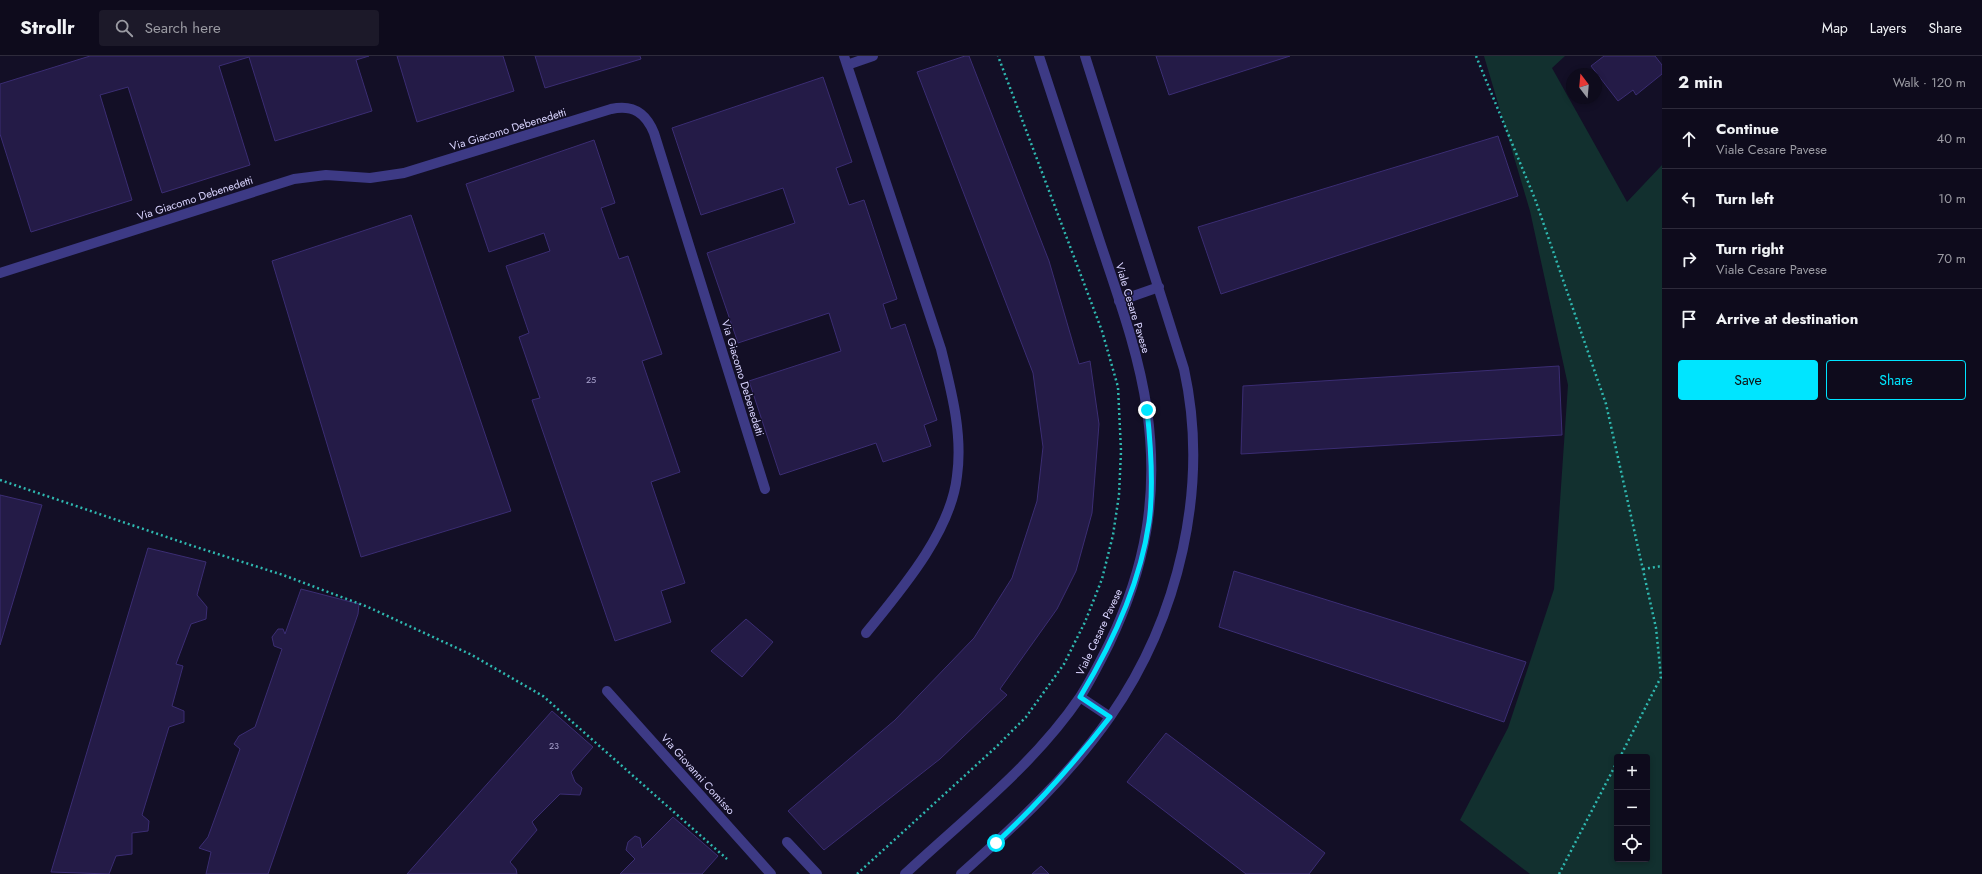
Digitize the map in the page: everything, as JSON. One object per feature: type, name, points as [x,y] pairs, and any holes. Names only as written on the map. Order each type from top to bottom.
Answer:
[{"type":"street","points":[[866,633],[925,554],[946,517],[958,476],[959,446],[952,396],[941,349],[846,60],[873,56]]},
{"type":"street","name":"Viale Cesare Pavese","points":[[905,874],[1010,777],[1043,743],[1080,697],[1102,658],[1124,610],[1138,572],[1149,521],[1150,458],[1147,410],[1128,331],[1119,301],[1039,56]]},
{"type":"street","points":[[961,874],[1033,808],[1074,762],[1110,717],[1145,659],[1164,614],[1180,557],[1190,502],[1192,468],[1190,406],[1184,369],[1086,56]]},
{"type":"street","name":"Via Giacomo Debenedetti","points":[[0,273],[294,179],[314,175],[370,178],[398,174],[426,167],[619,107],[636,110],[648,120],[654,133],[765,489]]},
{"type":"street","points":[[1119,301],[1159,287]]},
{"type":"street","name":"Via Giovanni Comisso","points":[[607,691],[771,874]]},
{"type":"street","points":[[1080,697],[1110,717]]},
{"type":"street","points":[[787,842],[817,874]]},
{"type":"path","points":[[857,874],[995,748],[1026,717],[1064,664],[1085,622],[1102,579],[1113,535],[1119,495],[1121,451],[1118,387],[1099,324],[998,56]]},
{"type":"path","points":[[1476,56],[1536,199],[1606,404],[1656,628],[1662,681]]},
{"type":"path","points":[[0,480],[186,544],[283,575],[368,607],[472,655],[543,696],[732,863]]},
{"type":"path","points":[[1643,569],[1662,566]]},
{"type":"path","points":[[1622,754],[1661,677]]},
{"type":"path","points":[[1559,874],[1614,768]]},
{"type":"green space","points":[[1484,56],[1565,56],[1552,68],[1566,93],[1566,104],[1572,104],[1627,202],[1662,165],[1662,874],[1530,874],[1460,820],[1508,728],[1554,589],[1568,385],[1530,211]]},
{"type":"building","points":[[90,56],[369,56],[356,60],[372,111],[275,141],[249,57],[219,66],[250,165],[162,193],[128,87],[100,95],[132,200],[31,232],[0,134],[0,84]]},
{"type":"building","points":[[397,56],[503,56],[514,91],[417,122]]},
{"type":"building","points":[[535,56],[640,56],[641,59],[545,88]]},
{"type":"building","points":[[969,56],[1049,261],[1079,364],[1090,361],[1099,424],[1092,513],[1076,571],[1057,609],[1000,689],[1007,695],[940,759],[824,850],[788,811],[895,720],[974,638],[1012,578],[1037,501],[1043,447],[1033,373],[917,72]]},
{"type":"building","points":[[1156,56],[1290,56],[1169,95]]},
{"type":"building","points":[[1604,56],[1655,56],[1662,65],[1662,74],[1636,95],[1633,90],[1618,101],[1602,80],[1602,68],[1593,68],[1591,66]]},
{"type":"building","points":[[823,77],[852,162],[836,168],[849,205],[864,200],[897,299],[883,304],[891,329],[905,324],[937,420],[924,425],[931,446],[883,462],[876,443],[780,475],[749,381],[841,351],[829,313],[738,343],[707,253],[795,223],[783,188],[701,215],[672,128]]},
{"type":"building","points":[[1498,136],[1518,196],[1221,294],[1198,227]]},
{"type":"building","points":[[594,140],[615,203],[601,208],[619,259],[628,256],[662,354],[642,361],[680,472],[651,482],[685,583],[661,591],[671,622],[615,641],[532,400],[540,398],[519,337],[529,333],[506,266],[550,251],[544,233],[489,252],[466,184]]},
{"type":"building","points":[[411,215],[511,511],[361,557],[272,261]]},
{"type":"building","points":[[1559,366],[1562,435],[1241,454],[1243,386]]},
{"type":"building","points":[[0,495],[42,505],[0,645]]},
{"type":"building","points":[[148,548],[206,562],[197,595],[207,607],[206,619],[191,624],[176,664],[183,666],[172,706],[184,711],[184,722],[169,727],[142,815],[149,821],[148,831],[132,833],[132,854],[116,856],[109,874],[51,872]]},
{"type":"building","points":[[1234,571],[1526,662],[1504,722],[1219,627]]},
{"type":"building","points":[[301,589],[359,604],[358,614],[268,874],[206,874],[211,852],[199,848],[208,837],[240,749],[234,744],[239,736],[255,727],[282,649],[274,646],[272,637],[278,629],[283,629],[285,634]]},
{"type":"building","points":[[746,619],[773,642],[742,677],[711,651]]},
{"type":"building","points":[[552,711],[593,747],[571,772],[575,782],[582,788],[580,795],[560,794],[532,822],[537,830],[510,862],[516,869],[517,874],[407,874]]},
{"type":"building","points":[[1166,733],[1325,853],[1309,874],[1246,874],[1127,782]]},
{"type":"building","points":[[673,817],[718,856],[702,874],[620,874],[635,859],[626,850],[628,842],[635,836],[640,838],[642,848]]},
{"type":"building","points":[[1041,866],[1049,874],[1032,874]]},
{"type":"route","points":[[996,843],[1033,808],[1066,772],[1110,717],[1080,697],[1102,658],[1124,610],[1138,572],[1149,521],[1151,481],[1147,410]]}]
